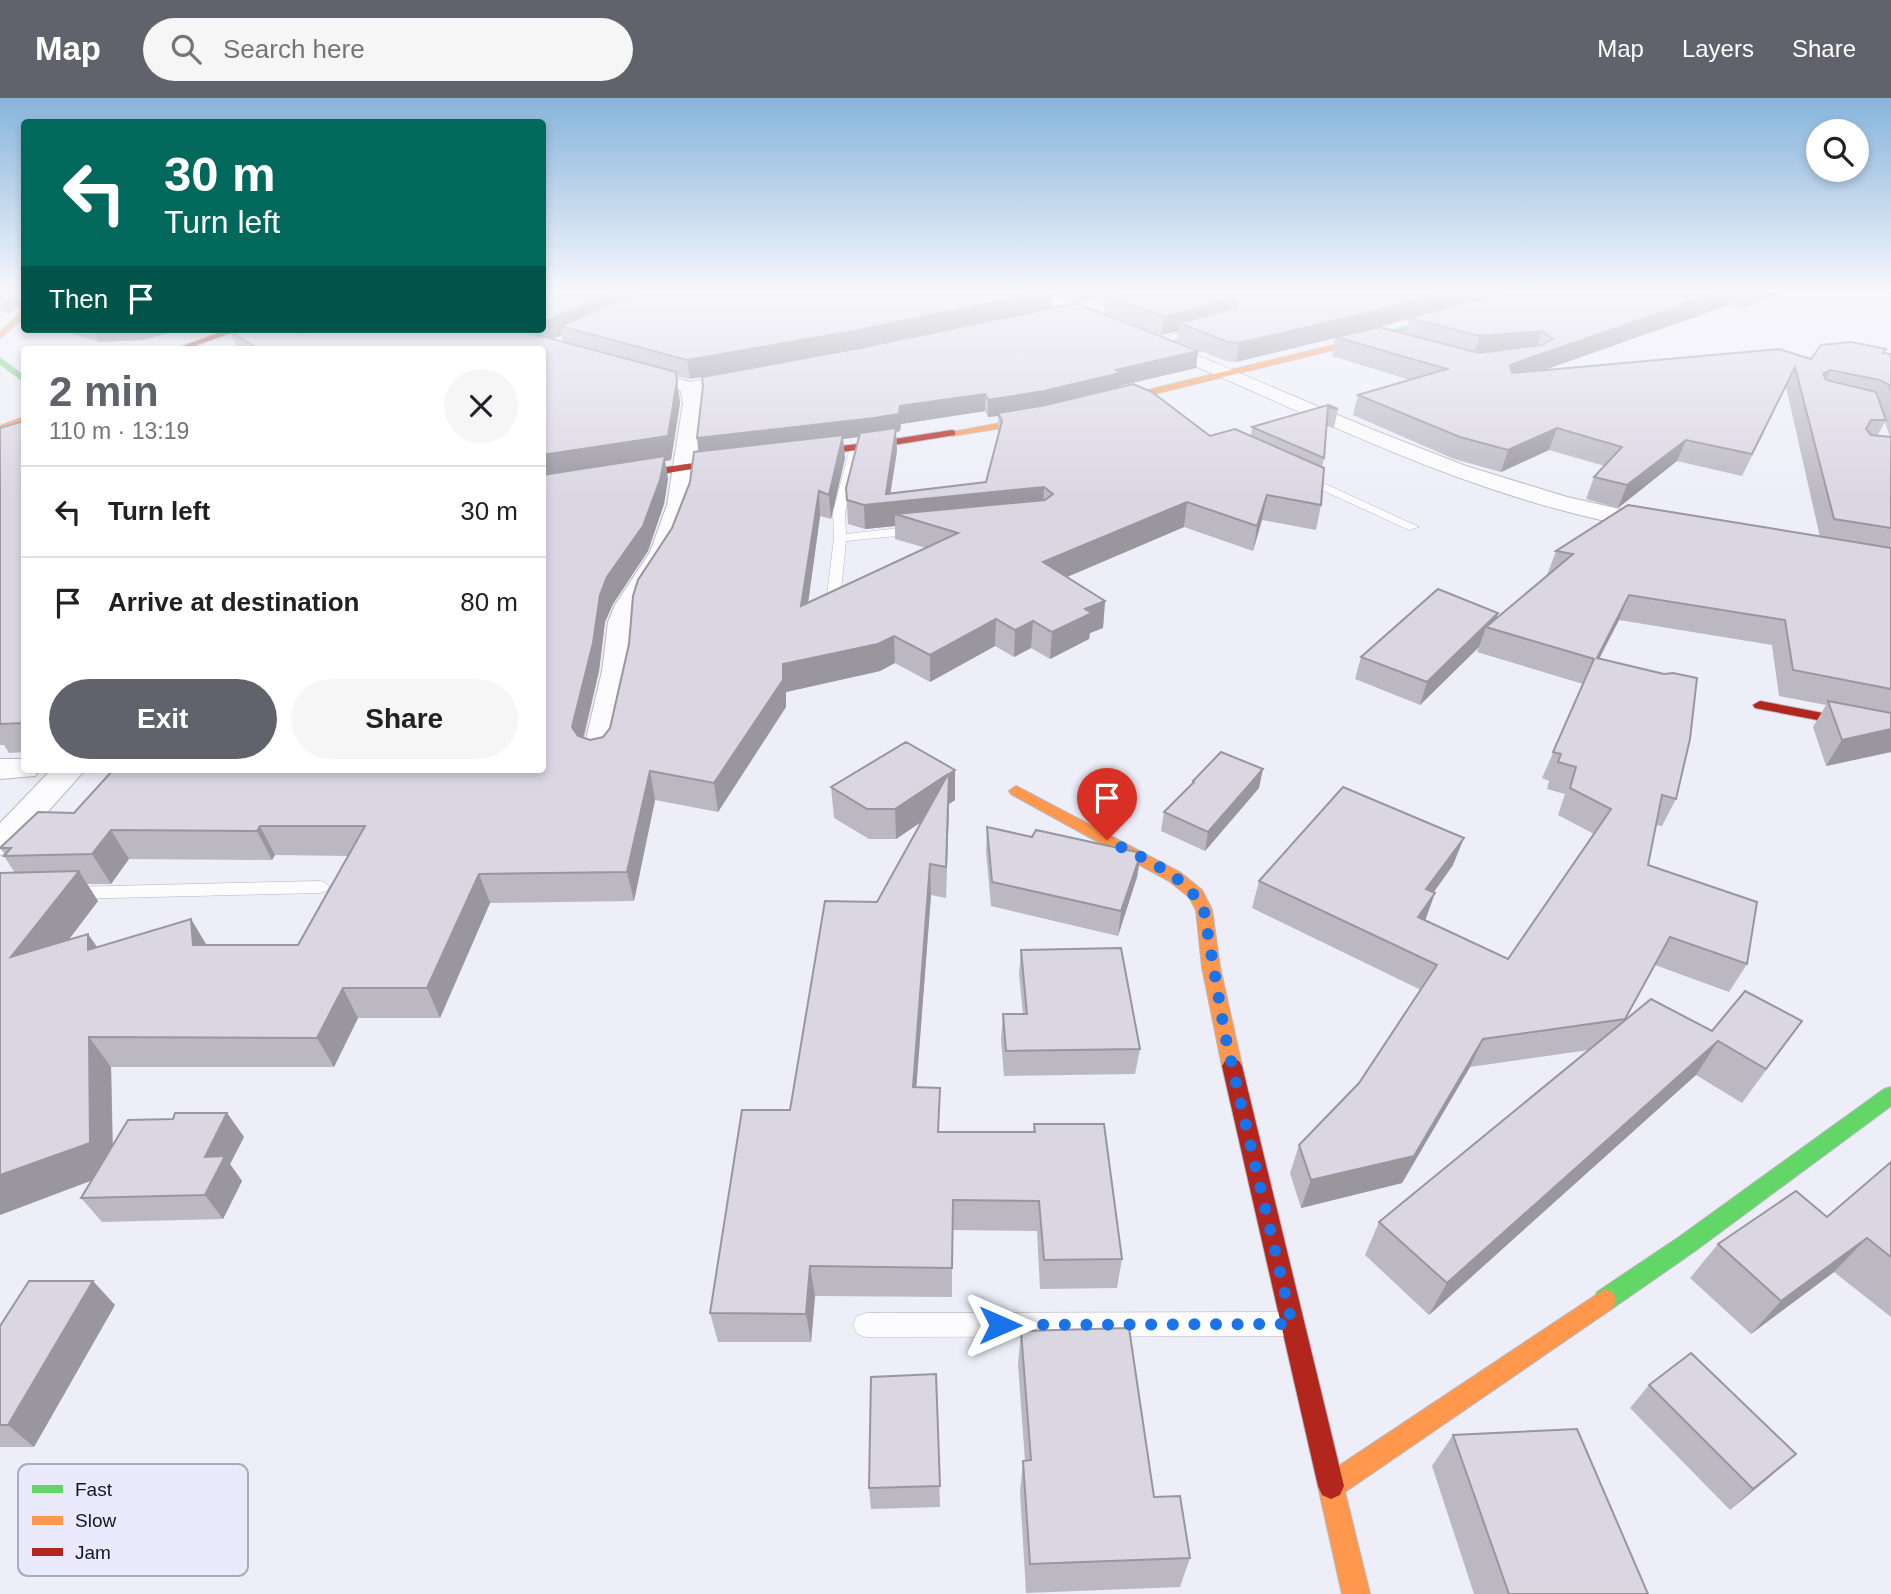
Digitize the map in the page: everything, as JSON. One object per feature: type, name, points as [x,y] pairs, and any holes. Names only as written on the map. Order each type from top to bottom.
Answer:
[{"type":"main road","points":[[546,489],[686,467],[855,448],[992,428],[1135,402],[1287,359]]},
{"type":"main road","points":[[0,360],[21,378]]},
{"type":"main road","points":[[0,429],[21,421]]},
{"type":"main road","points":[[1760,705],[1891,730]]},
{"type":"main road","points":[[1016,791],[1175,877],[1196,894],[1204,911],[1225,1035],[1356,1594]]},
{"type":"main road","points":[[1331,1486],[1687,1244],[1891,1095]]},
{"type":"street","points":[[1195,359],[1445,466],[1601,513],[1682,529]]},
{"type":"street","points":[[610,366],[690,388],[768,374]]},
{"type":"street","points":[[598,756],[617,671],[622,622],[628,605],[662,552],[679,505],[693,403],[690,388]]},
{"type":"street","points":[[0,769],[21,769]]},
{"type":"street","points":[[0,844],[66,773]]},
{"type":"lane","points":[[832,610],[840,537],[839,512],[855,448]]},
{"type":"lane","points":[[1290,471],[1413,527]]},
{"type":"lane","points":[[840,537],[935,528]]},
{"type":"lane","points":[[56,893],[320,887]]},
{"type":"lane","points":[[866,1325],[1292,1324]]},
{"type":"building","points":[[546,359],[626,359],[676,372],[677,381],[668,436],[546,454]]},
{"type":"building","points":[[801,359],[1164,359],[1116,370],[1120,373],[1044,391],[988,400],[985,394],[900,406],[899,414],[874,418],[697,438],[702,377]]},
{"type":"building","points":[[1412,359],[1528,359],[1510,365],[1512,373],[1670,359],[1891,359],[1891,390],[1889,385],[1880,380],[1830,370],[1823,374],[1826,380],[1876,392],[1886,420],[1871,420],[1866,429],[1871,435],[1891,437],[1891,528],[1834,519],[1795,367],[1752,454],[1686,440],[1627,485],[1594,477],[1622,447],[1557,428],[1508,450],[1460,437],[1358,395],[1447,369]]},
{"type":"building","points":[[1133,384],[1152,392],[1210,436],[1235,429],[1324,468],[1321,505],[1267,495],[1257,526],[1187,502],[1043,562],[1105,601],[1085,609],[1092,613],[1052,632],[1033,621],[1015,630],[996,619],[930,655],[894,636],[878,644],[783,664],[783,680],[714,783],[650,771],[627,872],[479,874],[427,988],[343,988],[317,1038],[89,1037],[90,1143],[0,1175],[0,873],[79,871],[11,957],[88,934],[88,950],[191,919],[193,945],[298,945],[365,826],[260,826],[257,831],[111,830],[92,854],[4,856],[11,848],[0,848],[38,812],[74,813],[110,773],[546,773],[546,474],[665,456],[660,480],[643,526],[607,577],[600,595],[593,643],[572,727],[578,736],[590,740],[603,737],[610,728],[629,644],[633,596],[638,580],[672,528],[690,482],[694,452],[843,435],[829,495],[819,491],[801,606],[958,533],[895,514],[1045,500],[1053,494],[1044,487],[864,505],[847,500],[846,488],[860,433],[896,428],[886,494],[986,482],[1002,421],[998,413],[1046,405]]},
{"type":"building","points":[[1328,405],[1338,409],[1328,407],[1324,458],[1252,427]]},
{"type":"building","points":[[21,422],[21,723],[0,724],[0,428]]},
{"type":"building","points":[[1628,505],[1891,548],[1891,689],[1793,670],[1785,620],[1629,595],[1597,658],[1664,674],[1697,678],[1690,739],[1676,799],[1662,795],[1648,865],[1757,902],[1747,964],[1670,937],[1625,1019],[1483,1039],[1414,1156],[1311,1180],[1299,1145],[1359,1083],[1437,965],[1259,881],[1343,787],[1464,838],[1426,889],[1435,893],[1418,917],[1508,959],[1611,809],[1570,788],[1576,767],[1558,762],[1561,754],[1553,752],[1594,659],[1486,627],[1573,554],[1556,551]]},
{"type":"building","points":[[1438,589],[1498,613],[1427,682],[1361,657]]},
{"type":"building","points":[[1828,701],[1891,713],[1891,729],[1842,740]]},
{"type":"building","points":[[906,742],[955,770],[949,774],[946,867],[930,864],[913,1087],[940,1088],[938,1132],[1035,1132],[1034,1124],[1104,1124],[1122,1259],[1044,1260],[1039,1201],[953,1200],[952,1268],[810,1266],[806,1314],[710,1313],[742,1110],[790,1110],[825,901],[877,902],[948,774],[895,809],[867,809],[831,787]]},
{"type":"building","points":[[1221,752],[1263,769],[1208,832],[1164,812],[1194,782]]},
{"type":"building","points":[[987,827],[1032,837],[1036,830],[1141,853],[1121,911],[992,882]]},
{"type":"building","points":[[1121,948],[1140,1049],[1006,1051],[1003,1014],[1027,1014],[1021,950]]},
{"type":"building","points":[[1745,991],[1802,1021],[1766,1069],[1718,1041],[1447,1283],[1379,1222],[1651,999],[1712,1031]]},
{"type":"building","points":[[175,1113],[227,1113],[205,1157],[225,1156],[205,1195],[81,1198],[128,1120],[173,1119]]},
{"type":"building","points":[[1891,1162],[1891,1257],[1867,1238],[1781,1301],[1718,1244],[1796,1191],[1827,1217]]},
{"type":"building","points":[[29,1281],[93,1281],[8,1425],[0,1425],[0,1326]]},
{"type":"building","points":[[1129,1328],[1154,1497],[1180,1496],[1190,1558],[1030,1564],[1023,1461],[1031,1460],[1021,1331]]},
{"type":"building","points":[[1691,1353],[1796,1454],[1753,1489],[1649,1385]]},
{"type":"building","points":[[936,1374],[940,1486],[869,1488],[871,1377]]},
{"type":"building","points":[[1577,1429],[1648,1594],[1509,1594],[1453,1435]]},
{"type":"traffic: fast","points":[[0,360],[21,378]]},
{"type":"traffic: fast","points":[[1605,1300],[1687,1244],[1891,1095]]},
{"type":"traffic: slow","points":[[952,433],[1044,418],[1286,359]]},
{"type":"traffic: slow","points":[[0,429],[21,421]]},
{"type":"traffic: slow","points":[[1016,791],[1175,877],[1196,894],[1204,910],[1211,967],[1232,1066]]},
{"type":"traffic: slow","points":[[1331,1486],[1605,1300]]},
{"type":"traffic: slow","points":[[1331,1486],[1356,1594]]},
{"type":"traffic: jam","points":[[546,489],[686,467],[875,445],[952,433]]},
{"type":"traffic: jam","points":[[1760,705],[1891,730]]},
{"type":"traffic: jam","points":[[1232,1066],[1331,1486]]},
{"type":"route","points":[[1000,1325],[1292,1324],[1225,1035],[1211,967],[1204,911],[1196,894],[1175,877],[1107,840]]}]
